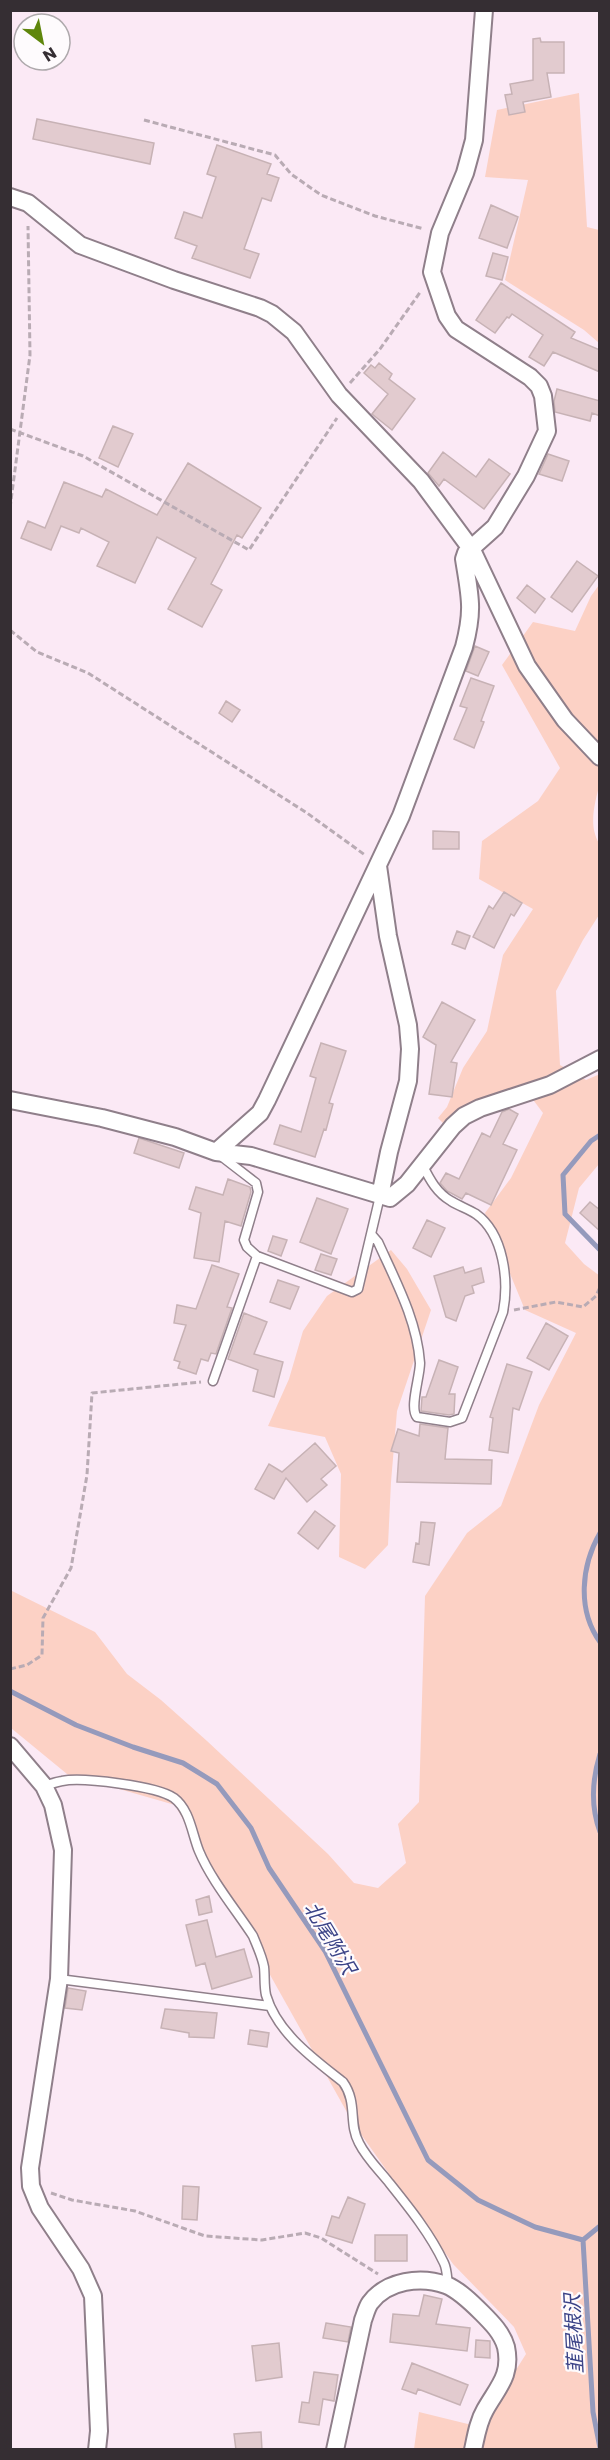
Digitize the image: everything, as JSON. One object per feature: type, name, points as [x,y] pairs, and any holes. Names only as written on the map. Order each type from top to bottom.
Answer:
[{"type":"street","points":[[216,1152],[260,1113],[267,1101],[401,816],[464,646],[470,623],[472,602],[464,559],[466,553],[495,527],[526,476],[546,431],[543,396],[539,386],[530,376],[456,329],[447,316],[432,272],[441,233],[465,173],[474,140],[484,10]]},
{"type":"street","points":[[10,197],[28,203],[80,245],[272,314],[294,332],[339,395],[421,481],[472,550],[527,666],[565,720],[600,757]]},
{"type":"street","points":[[378,865],[386,925],[408,1025],[410,1049],[408,1081],[388,1152],[380,1196]]},
{"type":"street","points":[[10,1100],[102,1118],[175,1137],[216,1152],[251,1156],[390,1198],[407,1184],[453,1126],[464,1116],[480,1108],[550,1085],[600,1059]]},
{"type":"street","points":[[10,1746],[44,1786],[53,1805],[63,1850],[59,1979],[31,2153],[32,2186],[40,2208],[81,2270],[93,2296],[99,2431],[97,2450]]},
{"type":"street","points":[[335,2450],[363,2320],[370,2303],[394,2284],[428,2280],[448,2285],[469,2301],[495,2326],[506,2348],[506,2374],[498,2392],[485,2410],[473,2450]]},
{"type":"lane","points":[[216,1152],[256,1183],[258,1192],[244,1240],[247,1246],[257,1256],[352,1292],[358,1289],[380,1196]]},
{"type":"lane","points":[[372,1235],[378,1242],[406,1305],[417,1344],[420,1377],[413,1407],[417,1416],[450,1422],[462,1418],[503,1312],[507,1295],[503,1266],[499,1246],[476,1214],[442,1195],[432,1185],[423,1166]]},
{"type":"lane","points":[[213,1381],[257,1256]]},
{"type":"lane","points":[[44,1786],[63,1780],[126,1784],[173,1797],[187,1816],[205,1862],[253,1936],[262,1959],[265,1994],[270,2007],[289,2034],[343,2082],[349,2091],[353,2101],[354,2131],[357,2141],[416,2217],[445,2264],[448,2285]]},
{"type":"lane","points":[[59,1979],[270,2007]]},
{"type":"path","points":[[144,120],[275,155],[291,174],[321,195],[375,216],[441,233]]},
{"type":"path","points":[[10,508],[30,355],[28,203]]},
{"type":"path","points":[[10,429],[83,456],[249,550],[339,415],[339,395],[380,349],[432,272]]},
{"type":"path","points":[[10,630],[37,652],[88,673],[307,813],[378,865]]},
{"type":"path","points":[[503,1312],[556,1302],[583,1307],[596,1296],[600,1287]]},
{"type":"path","points":[[10,1669],[27,1665],[42,1655],[43,1618],[71,1568],[87,1475],[92,1393],[213,1381]]},
{"type":"path","points":[[32,2186],[72,2200],[135,2211],[206,2236],[262,2240],[305,2233],[321,2238],[394,2284]]},
{"type":"shaded area","points":[[579,93],[587,227],[599,230],[599,343],[584,330],[505,280],[528,180],[485,177],[497,110]]},
{"type":"shaded area","points":[[599,585],[600,783],[593,821],[599,843],[599,915],[556,991],[560,1065],[586,1080],[600,1074],[599,1164],[579,1188],[565,1243],[584,1264],[600,1276],[599,2449],[414,2449],[419,2412],[480,2427],[526,2354],[514,2327],[453,2264],[353,2123],[175,1805],[67,1774],[11,1728],[10,1590],[95,1632],[127,1674],[161,1700],[207,1741],[328,1854],[354,1883],[378,1888],[406,1863],[398,1824],[419,1802],[425,1596],[467,1533],[501,1506],[539,1405],[576,1333],[525,1310],[485,1213],[511,1178],[543,1113],[522,1085],[443,1123],[438,1118],[447,1107],[463,1068],[487,1031],[503,955],[533,909],[479,879],[482,841],[538,801],[560,768],[502,665],[533,622],[575,631],[591,596]]},
{"type":"shaded area","points":[[391,1250],[407,1269],[431,1310],[397,1411],[388,1545],[365,1569],[339,1557],[341,1474],[325,1437],[268,1426],[289,1379],[303,1331],[327,1296]]},
{"type":"building","points":[[540,38],[541,42],[564,42],[564,73],[547,73],[551,97],[523,102],[525,112],[509,115],[505,95],[512,94],[510,84],[533,80],[533,39]]},
{"type":"building","points":[[37,119],[154,143],[150,164],[33,139]]},
{"type":"building","points":[[217,145],[271,164],[267,174],[279,178],[271,201],[262,198],[244,249],[259,254],[250,278],[192,258],[197,246],[175,238],[184,212],[202,218],[216,177],[207,174]]},
{"type":"building","points":[[491,205],[518,217],[507,248],[479,238]]},
{"type":"building","points":[[493,253],[508,257],[502,280],[486,276]]},
{"type":"building","points":[[501,283],[575,332],[571,338],[600,350],[600,372],[553,352],[544,366],[529,357],[543,335],[512,314],[495,333],[476,320]]},
{"type":"building","points":[[379,363],[392,374],[389,379],[415,399],[392,430],[372,414],[388,394],[364,373],[371,365],[375,368]]},
{"type":"building","points":[[557,389],[600,401],[600,416],[592,413],[590,421],[555,412],[554,401]]},
{"type":"building","points":[[113,426],[133,434],[118,467],[99,458]]},
{"type":"building","points":[[443,452],[476,477],[489,459],[510,474],[484,509],[444,479],[439,486],[428,473]]},
{"type":"building","points":[[548,454],[569,461],[562,481],[539,474]]},
{"type":"building","points":[[188,463],[261,508],[242,538],[237,535],[211,584],[222,590],[202,627],[168,609],[196,558],[157,537],[135,583],[97,566],[109,542],[81,528],[79,533],[61,526],[51,550],[21,538],[28,521],[45,528],[64,482],[102,497],[106,489],[157,515]]},
{"type":"building","points":[[577,561],[598,576],[572,612],[551,597]]},
{"type":"building","points":[[527,585],[545,599],[535,613],[517,598]]},
{"type":"building","points":[[475,646],[489,652],[478,676],[466,671]]},
{"type":"building","points":[[471,678],[494,686],[474,748],[454,739],[467,708],[460,706]]},
{"type":"building","points":[[226,701],[240,710],[232,722],[219,713]]},
{"type":"building","points":[[433,831],[459,832],[459,849],[433,849]]},
{"type":"building","points":[[504,892],[522,903],[514,916],[511,914],[494,948],[473,937],[489,906],[493,909]]},
{"type":"building","points":[[457,931],[470,936],[465,949],[452,944]]},
{"type":"building","points":[[442,1002],[475,1020],[451,1062],[457,1063],[452,1097],[429,1094],[436,1045],[423,1037]]},
{"type":"building","points":[[321,1043],[346,1051],[329,1103],[333,1104],[326,1130],[324,1129],[315,1157],[274,1144],[280,1125],[301,1132],[316,1078],[310,1076]]},
{"type":"building","points":[[509,1109],[518,1114],[503,1144],[517,1150],[491,1205],[466,1193],[462,1199],[447,1191],[440,1183],[446,1173],[459,1179],[482,1133],[490,1137],[502,1112]]},
{"type":"building","points":[[139,1138],[184,1153],[179,1168],[134,1153]]},
{"type":"building","points":[[228,1179],[250,1187],[251,1192],[241,1226],[225,1221],[219,1262],[194,1258],[201,1213],[189,1209],[196,1187],[223,1195]]},
{"type":"building","points":[[317,1198],[348,1209],[331,1254],[300,1242]]},
{"type":"building","points":[[590,1202],[600,1210],[600,1231],[580,1213]]},
{"type":"building","points":[[427,1220],[445,1228],[431,1257],[413,1248]]},
{"type":"building","points":[[273,1236],[287,1240],[281,1256],[268,1251]]},
{"type":"building","points":[[321,1254],[337,1259],[331,1275],[315,1270]]},
{"type":"building","points":[[212,1265],[239,1274],[227,1307],[232,1308],[216,1354],[211,1353],[208,1361],[201,1359],[196,1374],[178,1368],[180,1362],[174,1360],[186,1325],[174,1323],[177,1305],[196,1309]]},
{"type":"building","points":[[463,1267],[465,1273],[481,1268],[484,1282],[472,1286],[474,1293],[465,1296],[456,1321],[446,1317],[434,1276]]},
{"type":"building","points":[[278,1280],[299,1287],[290,1309],[270,1302]]},
{"type":"building","points":[[244,1313],[267,1322],[254,1354],[283,1362],[274,1397],[253,1391],[258,1370],[228,1359]]},
{"type":"building","points":[[546,1323],[568,1336],[549,1370],[527,1358]]},
{"type":"building","points":[[439,1360],[458,1367],[449,1394],[455,1394],[454,1414],[421,1411],[422,1397],[426,1397]]},
{"type":"building","points":[[507,1364],[532,1372],[519,1410],[513,1408],[508,1453],[489,1450],[493,1418],[490,1417]]},
{"type":"building","points":[[420,1424],[448,1428],[445,1459],[492,1460],[491,1484],[397,1482],[399,1453],[391,1451],[398,1429],[419,1436]]},
{"type":"building","points":[[315,1443],[336,1466],[321,1479],[327,1485],[307,1502],[286,1478],[274,1499],[255,1489],[269,1464],[282,1472]]},
{"type":"building","points":[[315,1511],[335,1526],[318,1549],[298,1533]]},
{"type":"building","points":[[421,1522],[435,1523],[429,1565],[413,1562],[416,1543],[419,1544]]},
{"type":"building","points":[[209,1896],[212,1912],[199,1915],[196,1900]]},
{"type":"building","points":[[207,1920],[216,1957],[244,1949],[252,1977],[212,1989],[205,1963],[196,1966],[186,1925]]},
{"type":"building","points":[[68,1988],[86,1991],[82,2010],[65,2008]]},
{"type":"building","points":[[165,2009],[217,2013],[214,2038],[189,2037],[189,2033],[161,2028]]},
{"type":"building","points":[[250,2030],[269,2033],[267,2047],[248,2044]]},
{"type":"building","points":[[183,2186],[199,2187],[197,2220],[182,2219]]},
{"type":"building","points":[[348,2197],[365,2204],[352,2243],[326,2235],[332,2216],[339,2218]]},
{"type":"building","points":[[375,2235],[407,2235],[407,2261],[375,2261]]},
{"type":"building","points":[[424,2295],[442,2299],[436,2324],[470,2328],[467,2351],[390,2342],[393,2314],[419,2316]]},
{"type":"building","points":[[326,2323],[351,2327],[348,2342],[323,2338]]},
{"type":"building","points":[[476,2340],[490,2341],[490,2358],[475,2357]]},
{"type":"building","points":[[279,2343],[282,2377],[256,2381],[252,2346]]},
{"type":"building","points":[[412,2363],[468,2385],[460,2405],[418,2389],[416,2394],[402,2389]]},
{"type":"building","points":[[314,2372],[338,2375],[334,2401],[323,2399],[319,2425],[299,2422],[302,2402],[309,2403]]},
{"type":"building","points":[[261,2432],[262,2450],[236,2450],[234,2434]]},
{"type":"waterway","name":"韮尾根沢","points":[[600,1135],[591,1141],[563,1175],[565,1214],[600,1250]]},
{"type":"waterway","name":"韮尾根沢","points":[[600,1533],[589,1559],[584,1588],[588,1616],[600,1642]]},
{"type":"waterway","name":"北尾附沢","points":[[10,1691],[76,1725],[183,1763],[217,1784],[251,1828],[269,1868],[325,1951],[428,2160],[478,2200],[535,2227],[583,2240]]},
{"type":"waterway","name":"韮尾根沢","points":[[600,1754],[593,1793],[600,1832]]},
{"type":"waterway","name":"韮尾根沢","points":[[583,2240],[600,2226]]},
{"type":"waterway","name":"韮尾根沢","points":[[583,2240],[593,2412],[600,2448]]}]
